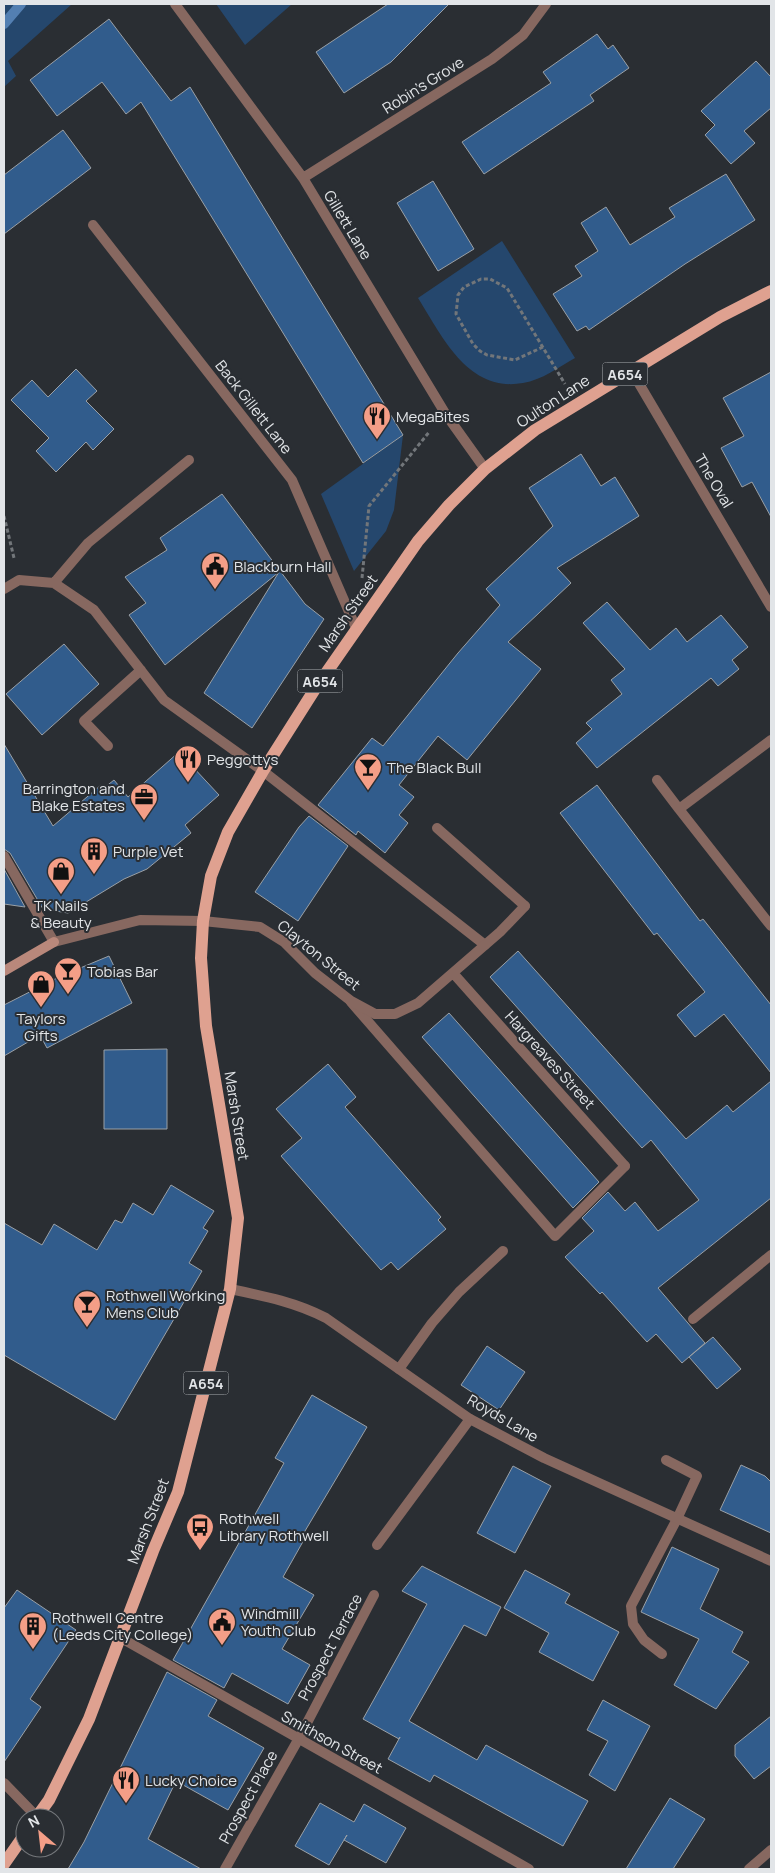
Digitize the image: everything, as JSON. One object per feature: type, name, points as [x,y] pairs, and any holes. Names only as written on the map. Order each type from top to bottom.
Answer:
[{"type":"main road","name":"Oulton Lane","points":[[485,469],[535,430],[577,403],[720,317],[771,291]]},
{"type":"main road","name":"Marsh Street","points":[[43,1808],[89,1719],[153,1551],[178,1492],[230,1289],[238,1218],[206,1026],[201,958],[203,921],[211,876],[228,832],[263,771],[356,628],[418,541],[449,505],[485,469]]},
{"type":"main road","points":[[4,1864],[15,1848]]},
{"type":"street","name":"Gillett Lane","points":[[175,4],[303,178],[445,413],[485,469]]},
{"type":"street","name":"Robin's Grove","points":[[303,178],[492,59],[523,36],[546,4]]},
{"type":"street","name":"Back Gillett Lane","points":[[93,225],[292,480],[356,628]]},
{"type":"street","name":"The Oval","points":[[631,370],[771,608]]},
{"type":"street","points":[[54,583],[88,543],[189,460]]},
{"type":"street","points":[[4,589],[19,580],[54,583],[94,610],[164,700],[263,771],[485,945]]},
{"type":"street","points":[[108,746],[84,721],[141,670]]},
{"type":"street","points":[[679,809],[771,740]]},
{"type":"street","points":[[657,780],[771,926]]},
{"type":"street","name":"Clayton Street","points":[[54,942],[140,920],[203,921],[260,927],[284,942],[315,973],[351,1001],[375,1014],[395,1014],[418,1003],[485,945],[525,906],[437,828]]},
{"type":"street","points":[[4,856],[54,942],[4,972]]},
{"type":"street","name":"Hargreaves Street","points":[[351,1001],[555,1236],[625,1166],[453,973]]},
{"type":"street","points":[[399,1368],[432,1322],[459,1292],[503,1251]]},
{"type":"street","points":[[693,1319],[771,1255]]},
{"type":"street","name":"Royds Lane","points":[[230,1289],[304,1306],[326,1318],[470,1419],[544,1458],[771,1561]]},
{"type":"street","points":[[377,1545],[470,1419]]},
{"type":"street","points":[[662,1654],[644,1640],[633,1624],[631,1606],[677,1519],[697,1476],[666,1460]]},
{"type":"street","name":"Prospect Terrace","points":[[298,1740],[374,1595]]},
{"type":"street","name":"Smithson Street","points":[[121,1638],[298,1740],[529,1869]]},
{"type":"street","name":"Prospect Place","points":[[225,1869],[298,1740]]},
{"type":"street","points":[[4,1783],[27,1808]]},
{"type":"street","points":[[749,1869],[771,1850]]},
{"type":"path","points":[[543,347],[515,360],[487,355],[480,351],[473,344],[456,314],[458,295],[464,287],[481,279],[500,282],[507,288],[543,347],[577,403]]},
{"type":"path","points":[[361,581],[369,506],[445,413]]},
{"type":"path","points":[[4,516],[19,580]]},
{"type":"shaded area","points":[[4,4],[72,4],[8,61],[16,76],[4,87]]},
{"type":"shaded area","points":[[216,4],[292,4],[245,45]]},
{"type":"shaded area","points":[[502,241],[575,358],[544,376],[523,383],[504,384],[487,379],[472,371],[447,344],[418,298]]},
{"type":"shaded area","points":[[403,435],[394,510],[386,531],[354,571],[321,494]]},
{"type":"building","points":[[388,4],[449,4],[391,62],[344,93],[316,52]]},
{"type":"building","points":[[109,19],[171,101],[190,87],[403,435],[363,463],[141,102],[126,114],[102,82],[57,116],[30,80]]},
{"type":"building","points":[[597,34],[608,49],[613,45],[629,68],[590,95],[594,101],[484,174],[462,142],[551,83],[543,72]]},
{"type":"building","points":[[756,61],[771,77],[771,108],[744,131],[755,143],[731,164],[705,135],[715,125],[701,111]]},
{"type":"building","points":[[63,130],[91,168],[4,234],[4,175]]},
{"type":"building","points":[[726,174],[755,220],[685,264],[589,330],[586,326],[577,331],[553,294],[582,276],[575,266],[598,251],[581,223],[606,207],[630,245],[675,217],[669,208]]},
{"type":"building","points":[[433,181],[474,249],[438,271],[397,203]]},
{"type":"building","points":[[76,369],[97,391],[86,401],[114,429],[93,450],[86,442],[56,472],[36,451],[49,438],[11,400],[32,380],[48,397]]},
{"type":"building","points":[[771,372],[771,517],[752,482],[742,487],[721,448],[744,436],[723,398]]},
{"type":"building","points":[[581,454],[601,486],[615,477],[639,516],[557,568],[571,583],[508,642],[541,669],[467,760],[438,736],[399,785],[414,797],[399,815],[408,823],[385,853],[358,831],[356,835],[318,805],[372,738],[383,746],[458,653],[500,605],[486,589],[553,526],[529,488]]},
{"type":"building","name":"Blackburn Hall","points":[[222,494],[305,604],[324,619],[252,728],[204,693],[279,572],[165,665],[129,615],[146,603],[125,577],[167,550],[160,538]]},
{"type":"building","points":[[607,602],[650,650],[676,628],[687,642],[721,615],[748,647],[732,660],[739,669],[718,686],[711,678],[597,768],[576,743],[592,729],[586,723],[622,694],[611,680],[625,669],[583,623]]},
{"type":"building","points":[[64,644],[99,684],[42,735],[6,694]]},
{"type":"building","points":[[4,744],[53,826],[101,785],[104,788],[114,780],[128,797],[179,752],[219,795],[185,825],[191,833],[147,869],[124,879],[68,913],[43,909],[10,853],[4,849]]},
{"type":"building","points":[[597,785],[700,921],[703,919],[771,1005],[771,1073],[724,1014],[695,1037],[677,1015],[705,992],[657,933],[654,935],[560,813]]},
{"type":"building","points":[[309,816],[348,846],[298,921],[255,892],[299,827]]},
{"type":"building","points":[[4,869],[25,907],[4,904]]},
{"type":"building","points":[[518,951],[686,1139],[727,1105],[733,1112],[771,1081],[771,1198],[658,1288],[705,1343],[682,1363],[656,1334],[647,1342],[602,1292],[600,1294],[565,1257],[594,1231],[582,1218],[608,1192],[625,1211],[635,1202],[658,1231],[699,1200],[651,1140],[642,1148],[490,977]]},
{"type":"building","points":[[109,956],[132,1003],[47,1048],[40,1035],[4,1056],[4,1005],[61,976]]},
{"type":"building","points":[[449,1013],[599,1182],[573,1208],[422,1037]]},
{"type":"building","points":[[167,1049],[167,1129],[104,1129],[104,1050]]},
{"type":"building","points":[[328,1064],[356,1097],[345,1107],[441,1217],[438,1220],[446,1229],[398,1270],[391,1262],[381,1270],[281,1156],[302,1138],[276,1109]]},
{"type":"building","name":"Rothwell Working Mens Club","points":[[171,1185],[214,1211],[203,1228],[208,1231],[189,1263],[202,1271],[115,1420],[4,1355],[4,1223],[42,1245],[54,1224],[97,1250],[115,1220],[122,1223],[133,1203],[153,1215]]},
{"type":"building","points":[[713,1337],[741,1369],[717,1389],[689,1357]]},
{"type":"building","points":[[487,1346],[525,1372],[499,1410],[461,1385]]},
{"type":"building","points":[[312,1395],[367,1427],[302,1536],[305,1538],[283,1577],[314,1595],[282,1649],[310,1665],[288,1704],[232,1673],[224,1688],[173,1660],[284,1463],[275,1458]]},
{"type":"building","points":[[741,1465],[765,1476],[771,1482],[771,1533],[720,1510]]},
{"type":"building","points":[[513,1466],[551,1486],[515,1553],[477,1533]]},
{"type":"building","points":[[672,1547],[719,1569],[700,1609],[743,1632],[732,1652],[749,1662],[716,1709],[674,1685],[699,1639],[641,1612]]},
{"type":"building","points":[[422,1566],[501,1607],[486,1636],[464,1625],[409,1721],[477,1760],[486,1745],[588,1801],[563,1846],[434,1775],[430,1782],[388,1759],[399,1739],[363,1719],[427,1604],[402,1591]]},
{"type":"building","points":[[525,1570],[570,1594],[565,1603],[619,1632],[593,1681],[539,1652],[549,1633],[504,1608]]},
{"type":"building","name":"Rothwell Centre (Leeds City College)","points":[[17,1590],[76,1630],[30,1699],[41,1707],[4,1762],[4,1608]]},
{"type":"building","points":[[167,1672],[217,1700],[208,1716],[264,1748],[228,1810],[176,1781],[148,1839],[201,1869],[68,1869],[84,1842]]},
{"type":"building","points":[[603,1700],[650,1726],[615,1791],[589,1775],[608,1741],[587,1730]]},
{"type":"building","points":[[771,1716],[771,1766],[754,1779],[735,1756],[735,1745]]},
{"type":"building","points":[[670,1798],[705,1819],[673,1869],[626,1869]]},
{"type":"building","points":[[320,1803],[354,1822],[364,1804],[406,1828],[386,1863],[344,1840],[329,1865],[295,1846]]},
{"type":"waterway","points":[[4,24],[21,4]]},
{"type":"place","name":"MegaBites","points":[[377,440]]},
{"type":"place","name":"Blackburn Hall","points":[[215,590]]},
{"type":"place","name":"Peggottys","points":[[188,783]]},
{"type":"place","name":"The Black Bull","points":[[368,791]]},
{"type":"place","name":"Barrington and Blake Estates","points":[[144,821]]},
{"type":"place","name":"Purple Vet","points":[[94,875]]},
{"type":"place","name":"TK Nails & Beauty","points":[[61,895]]},
{"type":"place","name":"Tobias Bar","points":[[68,995]]},
{"type":"place","name":"Taylors Gifts","points":[[41,1008]]},
{"type":"place","name":"Rothwell Working Mens Club","points":[[87,1328]]},
{"type":"place","name":"Rothwell Library Rothwell","points":[[200,1551]]},
{"type":"place","name":"Windmill Youth Club","points":[[222,1646]]},
{"type":"place","name":"Rothwell Centre (Leeds City College)","points":[[33,1650]]},
{"type":"place","name":"Lucky Choice","points":[[126,1804]]}]
